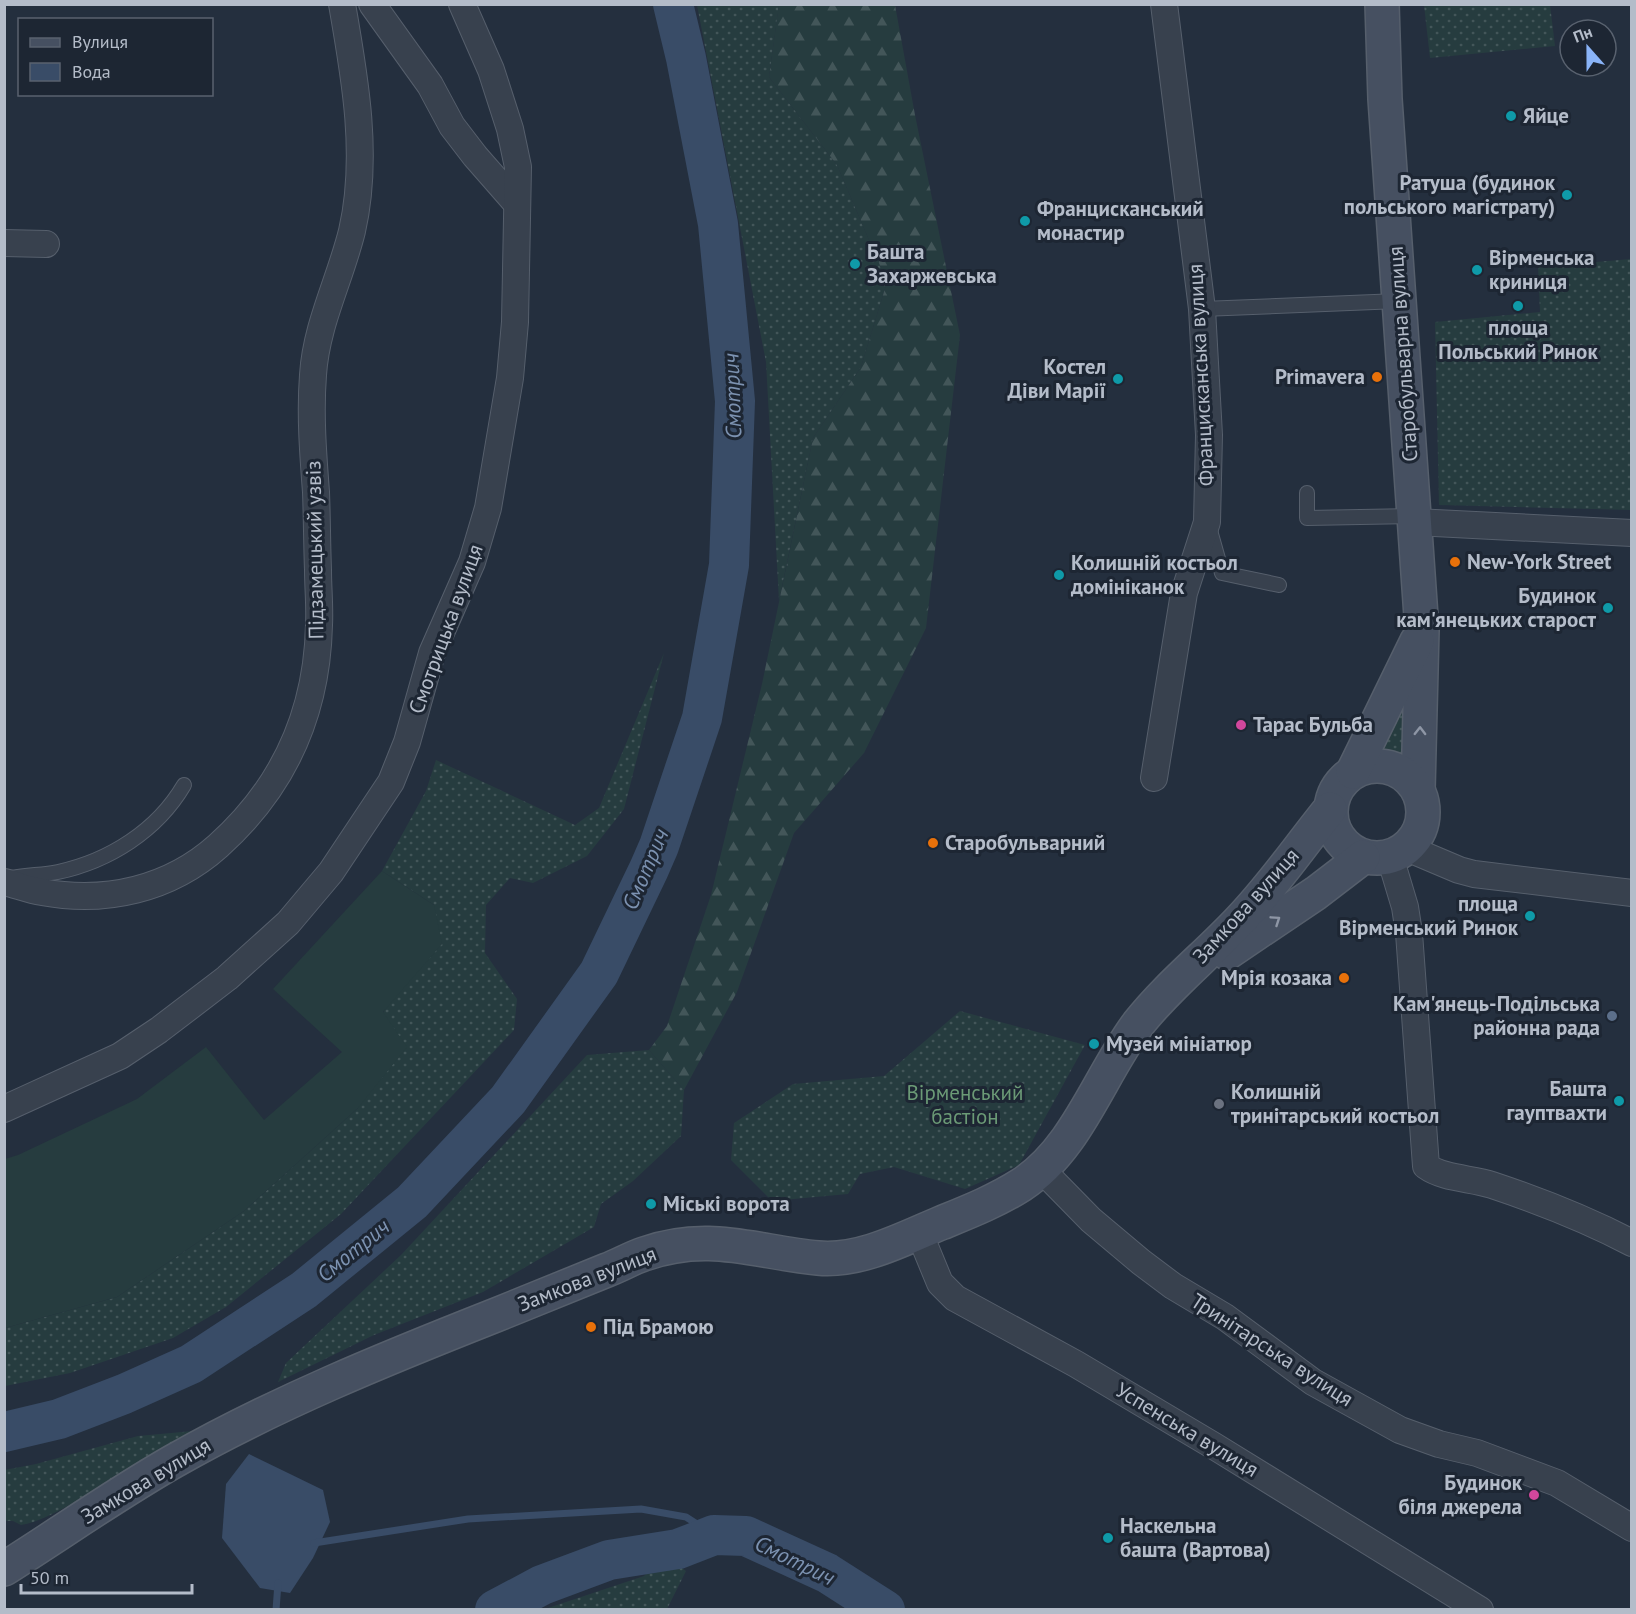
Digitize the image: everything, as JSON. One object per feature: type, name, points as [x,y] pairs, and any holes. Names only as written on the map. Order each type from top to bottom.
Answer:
[{"type":"main road","name":"Старобульварна вулиця","points":[[1382,4],[1384,99],[1422,631],[1418,790]]},
{"type":"main road","name":"Старобульварна вулиця","points":[[1353,772],[1422,631]]},
{"type":"main road","points":[[1367,766],[1382,766],[1403,774],[1418,790],[1424,816],[1421,828],[1415,839],[1387,854],[1352,851],[1335,833],[1330,809],[1334,795],[1341,782],[1353,772],[1367,766]]},
{"type":"main road","name":"Замкова вулиця","points":[[4,1569],[170,1463],[222,1435],[332,1384],[644,1254],[699,1242],[731,1244],[821,1258],[843,1257],[872,1250],[919,1232],[1007,1194],[1041,1169],[1060,1148],[1086,1109],[1120,1050],[1139,1024],[1159,1000],[1242,918],[1330,809]]},
{"type":"main road","name":"Замкова вулиця","points":[[1159,1000],[1316,893],[1387,854]]},
{"type":"street","name":"Підзамецький узвіз","points":[[4,881],[40,892],[65,895],[117,893],[145,888],[168,880],[190,869],[226,839],[275,781],[294,744],[309,702],[319,628],[318,530],[311,430],[313,370],[318,337],[350,238],[358,194],[358,122],[342,4]]},
{"type":"street","points":[[372,4],[430,85],[452,126],[517,204]]},
{"type":"street","name":"Смотрицька вулиця","points":[[4,1109],[120,1056],[159,1030],[227,978],[288,922],[331,872],[391,782],[407,742],[432,653],[472,562],[488,508],[510,378],[515,322],[518,167],[510,129],[491,70],[462,4]]},
{"type":"street","name":"Францисканська вулиця","points":[[1154,778],[1184,593],[1208,522],[1209,435],[1202,309],[1164,4]]},
{"type":"street","points":[[4,243],[46,244]]},
{"type":"street","points":[[1415,519],[1632,533]]},
{"type":"street","points":[[1387,854],[1474,874],[1632,893]]},
{"type":"street","points":[[1387,854],[1405,907],[1409,933],[1426,1166],[1435,1173],[1489,1184],[1568,1212],[1632,1243]]},
{"type":"street","name":"Тринітарська вулиця","points":[[1041,1169],[1091,1220],[1141,1262],[1173,1286],[1224,1317],[1313,1382],[1400,1430],[1439,1444],[1477,1453],[1557,1483],[1632,1528]]},
{"type":"street","name":"Успенська вулиця","points":[[919,1232],[940,1282],[955,1298],[1096,1375],[1480,1610]]},
{"type":"lane","points":[[1202,309],[1399,301]]},
{"type":"lane","points":[[1307,493],[1307,518],[1415,519]]},
{"type":"lane","points":[[1208,522],[1222,573],[1279,585]]},
{"type":"lane","points":[[4,881],[56,873],[87,865],[111,854],[136,838],[164,814],[184,785]]},
{"type":"green space","points":[[779,4],[895,5],[960,335],[926,628],[864,753],[794,833],[737,992],[684,1090],[649,1050],[667,1026],[711,895],[762,684],[813,438],[861,367],[887,282],[837,165],[769,77]]},
{"type":"green space","points":[[697,5],[779,5],[769,77],[837,165],[887,282],[861,367],[813,438],[779,601],[766,362]]},
{"type":"green space","points":[[1424,5],[1550,5],[1555,46],[1430,58]]},
{"type":"green space","points":[[1631,259],[1631,510],[1439,505],[1435,322],[1540,312],[1538,267]]},
{"type":"green space","points":[[664,653],[624,809],[587,856],[533,883],[510,878],[486,905],[485,953],[517,999],[514,1030],[341,1214],[226,1307],[173,1338],[70,1373],[5,1386],[5,1328],[117,1297],[244,1211],[358,1108],[383,1013],[434,905],[382,871],[426,791],[436,760],[575,825],[599,808]]},
{"type":"green space","points":[[1409,675],[1409,762],[1393,752],[1373,756]]},
{"type":"green space","points":[[382,871],[434,905],[442,944],[383,1012],[407,1047],[358,1108],[244,1211],[117,1297],[5,1328],[5,1159],[137,1099],[206,1047],[264,1120],[342,1052],[273,989]]},
{"type":"green space","name":"Вірменський бастіон","points":[[960,1011],[1085,1045],[1019,1165],[965,1189],[894,1167],[860,1174],[848,1194],[772,1201],[731,1160],[734,1123],[793,1084],[884,1076]]},
{"type":"green space","points":[[649,1050],[684,1090],[681,1136],[633,1181],[601,1204],[594,1227],[483,1292],[374,1335],[278,1382],[286,1363],[401,1255],[587,1055]]},
{"type":"green space","points":[[193,1431],[51,1515],[21,1525],[13,1521],[5,1521],[4,1470],[36,1464],[138,1436]]},
{"type":"green space","points":[[663,1554],[686,1571],[667,1609],[545,1609],[644,1576]]},
{"type":"water","points":[[249,1454],[323,1490],[330,1522],[313,1558],[290,1593],[260,1588],[222,1538],[226,1484]]},
{"type":"waterway","name":"Смотрич","points":[[4,1432],[59,1419],[124,1394],[191,1364],[304,1290],[412,1202],[508,1100],[599,973],[649,869],[659,846],[702,718],[729,565],[735,401],[718,224],[686,58],[673,4]]},
{"type":"waterway","points":[[314,1543],[468,1519],[641,1509],[686,1517],[714,1535]]},
{"type":"waterway","name":"Смотрич","points":[[495,1610],[542,1585],[609,1560],[678,1549],[714,1535],[746,1536],[827,1573],[885,1610]]},
{"type":"waterway","points":[[276,1610],[278,1583]]},
{"type":"place","name":"Яйце","points":[[1511,116]]},
{"type":"place","name":"Ратуша (будинок польського магістрату)","points":[[1567,195]]},
{"type":"place","name":"Францисканський монастир","points":[[1025,221]]},
{"type":"place","name":"Башта Захаржевська","points":[[855,264]]},
{"type":"place","name":"Вірменська криниця","points":[[1477,270]]},
{"type":"place","name":"площа Польський Ринок","points":[[1518,306]]},
{"type":"place","name":"Primavera","points":[[1377,377]]},
{"type":"place","name":"Костел Діви Марії","points":[[1118,379]]},
{"type":"place","name":"New-York Street","points":[[1455,562]]},
{"type":"place","name":"Колишній костьол домініканок","points":[[1059,575]]},
{"type":"place","name":"Будинок кам'янецьких старост","points":[[1608,608]]},
{"type":"place","name":"Тарас Бульба","points":[[1241,725]]},
{"type":"place","name":"Старобульварний","points":[[933,843]]},
{"type":"place","name":"площа Вірменський Ринок","points":[[1530,916]]},
{"type":"place","name":"Мрія козака","points":[[1344,978]]},
{"type":"place","name":"Кам'янець-Подільська районна рада","points":[[1612,1016]]},
{"type":"place","name":"Музей мініатюр","points":[[1094,1044]]},
{"type":"place","name":"Башта гауптвахти","points":[[1619,1101]]},
{"type":"place","name":"Колишній тринітарський костьол","points":[[1219,1104]]},
{"type":"place","name":"Міські ворота","points":[[651,1204]]},
{"type":"place","name":"Під Брамою","points":[[591,1327]]},
{"type":"place","name":"Будинок біля джерела","points":[[1534,1495]]},
{"type":"place","name":"Наскельна башта (Вартова)","points":[[1108,1538]]}]
